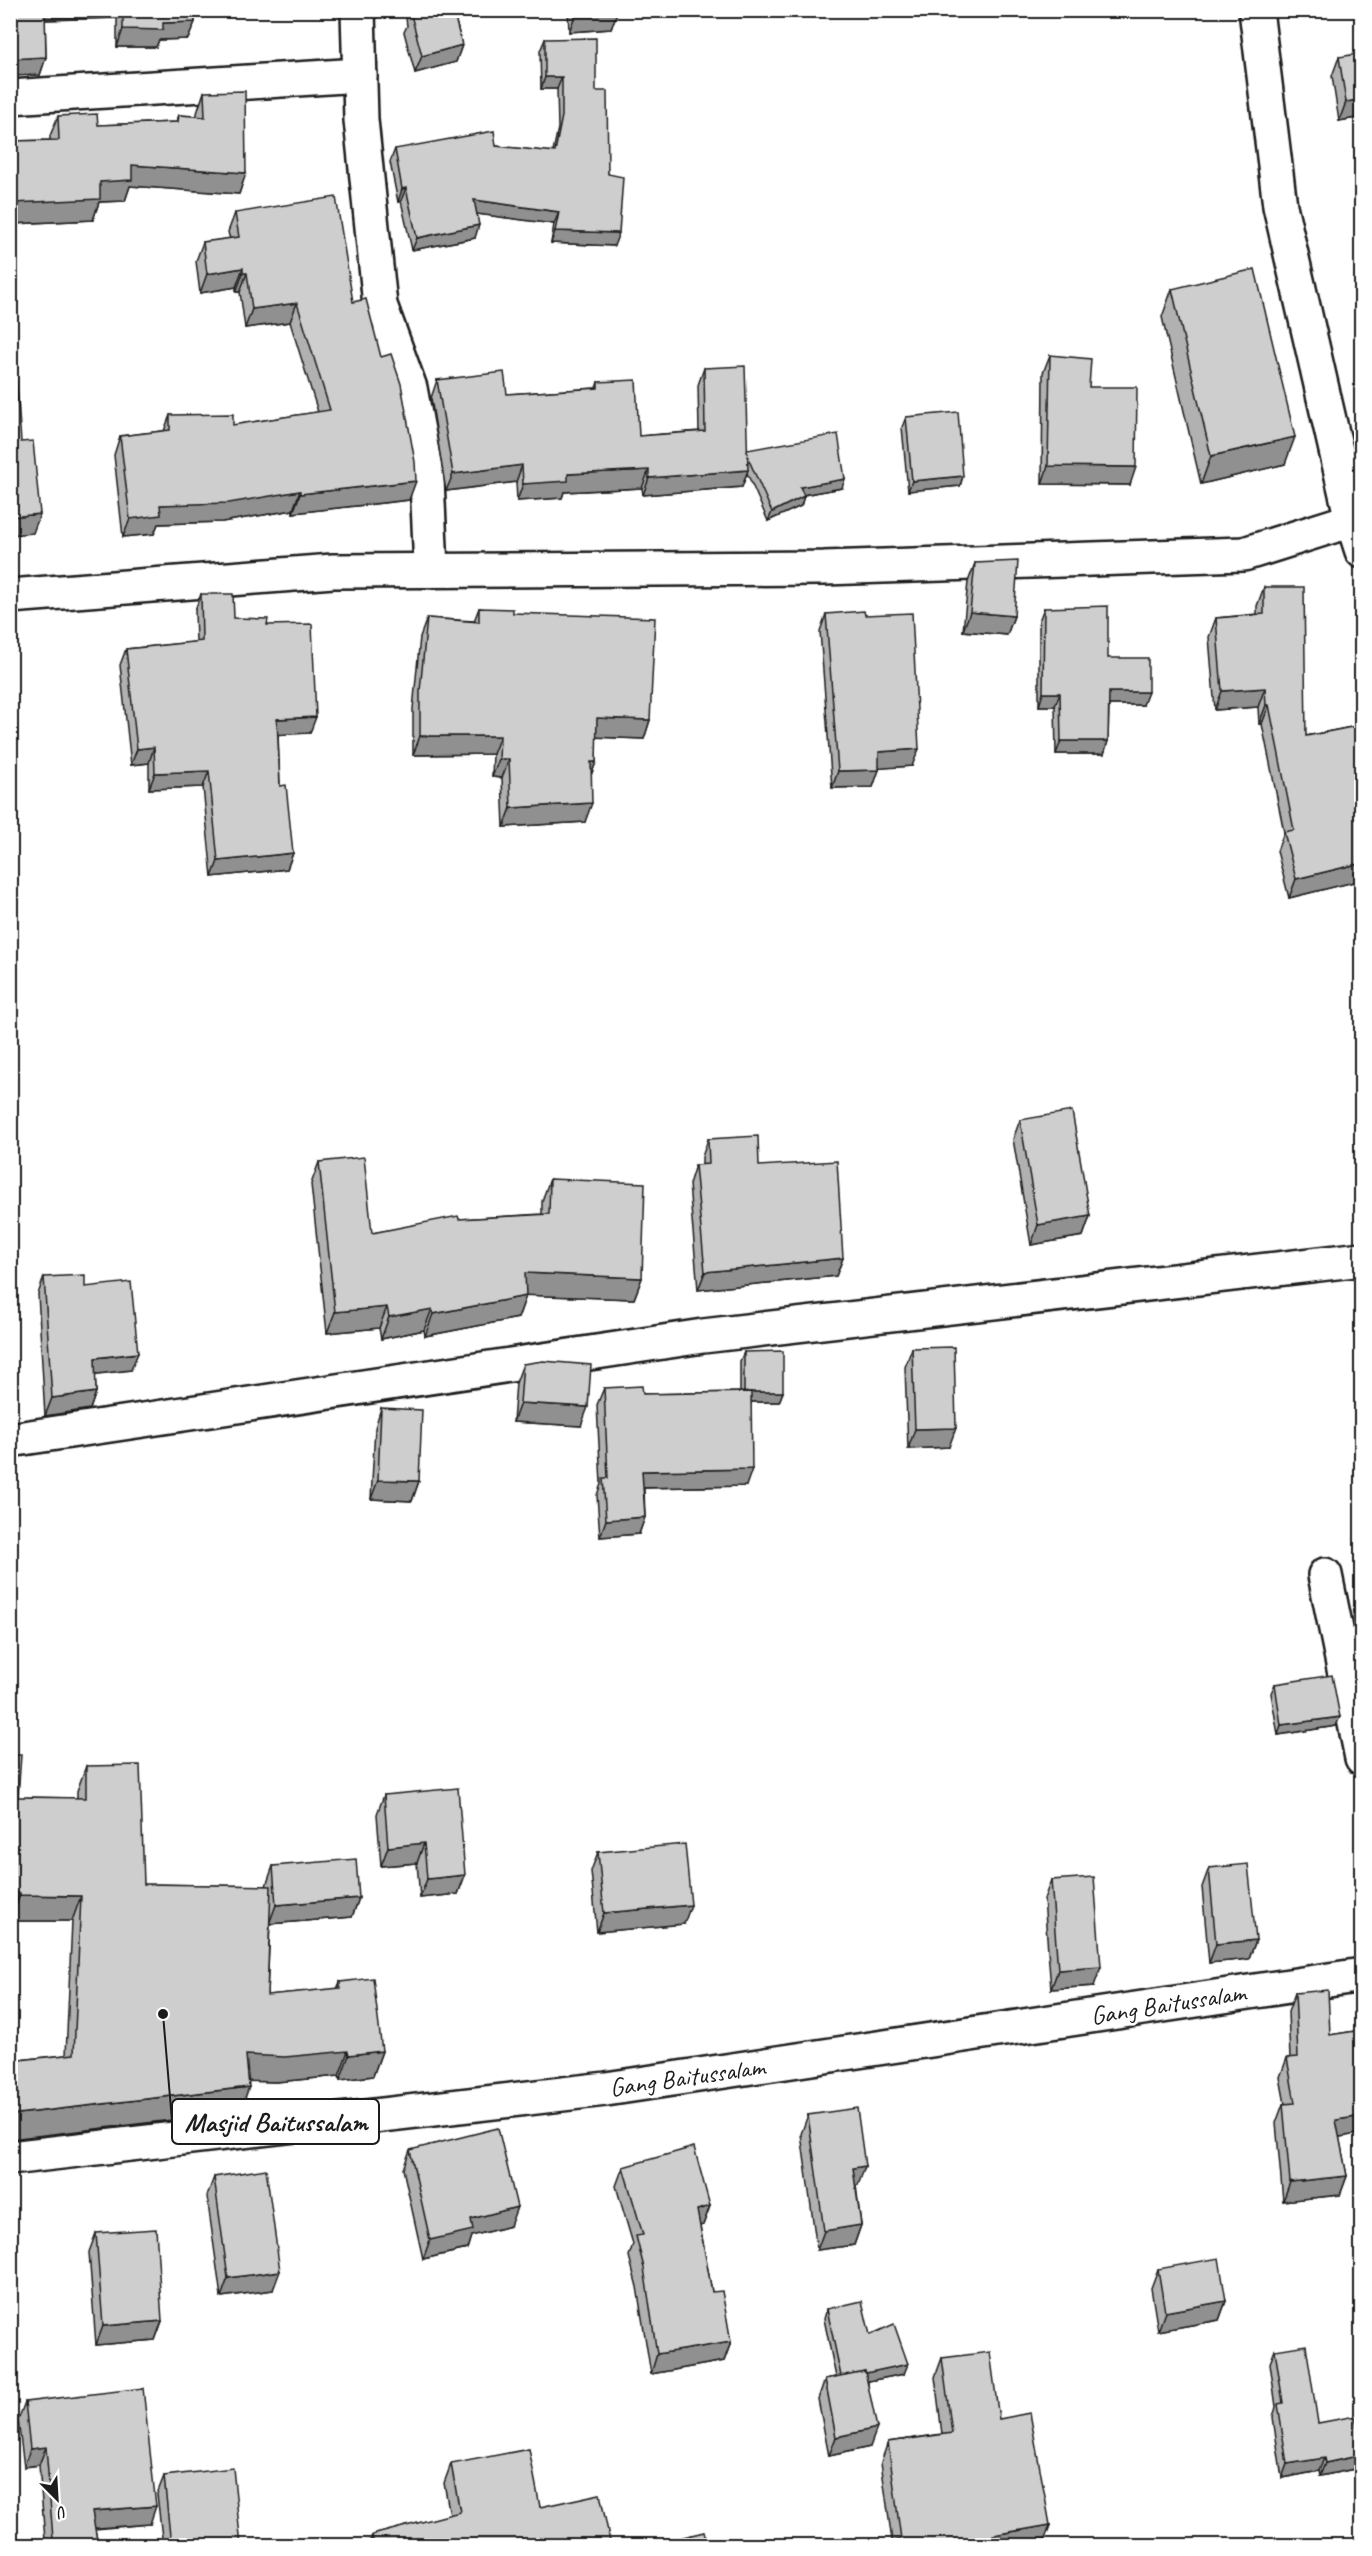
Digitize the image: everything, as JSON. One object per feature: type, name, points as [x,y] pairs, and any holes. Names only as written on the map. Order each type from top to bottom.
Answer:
[{"type":"street","points":[[358,10],[361,120],[380,305],[410,388],[427,479],[431,570]]},
{"type":"street","points":[[1256,10],[1280,206],[1352,520],[1362,551]]},
{"type":"street","points":[[10,97],[360,75]]},
{"type":"street","points":[[10,596],[333,571],[824,568],[1244,554],[1352,520]]},
{"type":"street","points":[[10,1440],[703,1336],[1362,1259]]},
{"type":"street","points":[[1325,1575],[1362,1758]]},
{"type":"street","name":"Gang Baitussalam","points":[[10,2158],[606,2088],[1362,1975]]},
{"type":"building","points":[[10,10],[45,10],[46,57],[10,59]]},
{"type":"building","points":[[123,10],[194,10],[195,22],[163,23],[163,30],[123,29]]},
{"type":"building","points":[[413,10],[453,10],[462,45],[422,56],[411,15]]},
{"type":"building","points":[[576,10],[615,10],[576,13]]},
{"type":"building","points":[[596,38],[596,91],[607,91],[608,174],[623,177],[619,233],[555,231],[559,212],[474,200],[479,225],[417,238],[406,188],[402,189],[395,149],[494,131],[496,146],[555,152],[562,116],[562,77],[545,77],[545,39]]},
{"type":"building","points":[[1362,53],[1362,99],[1346,102],[1339,57]]},
{"type":"building","points":[[245,91],[246,173],[132,165],[132,180],[100,182],[100,199],[13,203],[15,258],[10,258],[10,141],[59,140],[58,116],[97,114],[98,125],[178,122],[179,115],[205,117],[204,92]]},
{"type":"building","points":[[336,197],[353,302],[366,299],[381,357],[391,354],[401,384],[415,462],[416,481],[300,494],[300,491],[229,503],[160,505],[161,515],[130,519],[120,436],[170,430],[170,415],[233,414],[233,425],[330,410],[297,303],[252,309],[247,273],[243,273],[243,268],[207,274],[203,242],[239,237],[235,213]]},
{"type":"building","points":[[1255,269],[1295,437],[1211,456],[1172,289]]},
{"type":"building","points":[[1050,355],[1091,359],[1089,387],[1137,387],[1136,467],[1048,466]]},
{"type":"building","points":[[745,366],[748,470],[649,478],[649,470],[568,474],[568,481],[523,484],[522,465],[453,474],[437,380],[504,372],[507,394],[598,388],[598,382],[636,380],[639,436],[705,431],[704,368]]},
{"type":"building","points":[[10,372],[16,372],[21,442],[33,441],[40,514],[10,517]]},
{"type":"building","points":[[958,412],[963,476],[912,481],[906,417]]},
{"type":"building","points":[[838,434],[845,479],[800,487],[804,496],[772,512],[748,458],[747,450]]},
{"type":"building","points":[[1018,561],[1014,616],[970,612],[975,563]]},
{"type":"building","points":[[1264,587],[1304,587],[1306,736],[1362,725],[1362,863],[1296,879],[1284,832],[1294,830],[1269,705],[1266,705],[1265,688],[1222,691],[1216,618],[1264,614]]},
{"type":"building","points":[[201,594],[233,594],[234,618],[268,619],[267,625],[312,624],[316,717],[277,719],[280,786],[286,785],[293,853],[218,861],[209,771],[155,773],[154,747],[137,749],[126,649],[202,641]]},
{"type":"building","points":[[1108,606],[1108,658],[1148,658],[1148,692],[1109,692],[1108,741],[1061,741],[1060,693],[1043,693],[1044,608]]},
{"type":"building","points":[[479,608],[513,609],[513,613],[655,618],[650,720],[597,718],[596,762],[591,762],[592,803],[511,808],[509,759],[499,759],[500,736],[420,736],[420,691],[427,618],[479,622]]},
{"type":"building","points":[[864,611],[865,615],[912,613],[919,749],[879,752],[879,770],[838,771],[826,614]]},
{"type":"building","points":[[11,854],[13,895],[10,895]]},
{"type":"building","points":[[1072,1111],[1090,1216],[1038,1225],[1020,1120]]},
{"type":"building","points":[[758,1136],[759,1166],[837,1161],[843,1258],[705,1272],[695,1165],[709,1164],[708,1139]]},
{"type":"building","points":[[364,1157],[372,1233],[458,1216],[459,1219],[549,1214],[550,1179],[645,1183],[642,1278],[525,1273],[526,1296],[433,1314],[432,1309],[389,1317],[387,1307],[335,1312],[319,1162]]},
{"type":"building","points":[[85,1275],[85,1287],[131,1282],[138,1353],[95,1358],[96,1392],[52,1398],[44,1277]]},
{"type":"building","points":[[954,1347],[956,1428],[915,1429],[912,1348]]},
{"type":"building","points":[[783,1351],[783,1392],[744,1392],[744,1352]]},
{"type":"building","points":[[543,1361],[591,1365],[588,1407],[520,1403],[523,1364]]},
{"type":"building","points":[[642,1386],[643,1394],[751,1392],[752,1469],[642,1471],[645,1517],[606,1520],[603,1478],[608,1478],[604,1388]]},
{"type":"building","points":[[381,1408],[422,1410],[419,1481],[378,1480]]},
{"type":"building","points":[[1332,1675],[1340,1717],[1281,1725],[1275,1684]]},
{"type":"building","points":[[10,1755],[21,1755],[18,1797],[86,1798],[86,1766],[140,1765],[144,1884],[271,1886],[267,1995],[340,1988],[340,1982],[373,1978],[382,2051],[349,2055],[348,2051],[285,2057],[246,2055],[249,2087],[17,2114],[10,2118],[10,2061],[74,2054],[81,1896],[20,1895],[20,1893],[10,1892]]},
{"type":"building","points":[[458,1788],[465,1875],[427,1879],[424,1843],[388,1847],[384,1795]]},
{"type":"building","points":[[685,1844],[691,1905],[604,1913],[598,1852]]},
{"type":"building","points":[[356,1859],[359,1898],[276,1905],[273,1866]]},
{"type":"building","points":[[1248,1864],[1256,1940],[1216,1944],[1209,1868]]},
{"type":"building","points":[[1094,1877],[1101,1967],[1058,1970],[1051,1880]]},
{"type":"building","points":[[1328,1990],[1330,2035],[1362,2030],[1362,2116],[1336,2120],[1347,2176],[1290,2182],[1283,2104],[1295,2103],[1287,2058],[1298,2057],[1295,1993]]},
{"type":"building","points":[[857,2108],[865,2166],[853,2168],[861,2225],[824,2231],[808,2115]]},
{"type":"building","points":[[498,2128],[517,2207],[471,2219],[473,2230],[430,2240],[410,2150]]},
{"type":"building","points":[[694,2147],[710,2206],[697,2210],[712,2292],[722,2291],[731,2342],[657,2354],[644,2268],[636,2236],[643,2235],[623,2167]]},
{"type":"building","points":[[266,2169],[280,2271],[228,2278],[214,2177]]},
{"type":"building","points":[[156,2229],[162,2321],[103,2326],[96,2233]]},
{"type":"building","points":[[1219,2258],[1226,2301],[1165,2312],[1158,2269]]},
{"type":"building","points":[[862,2301],[870,2335],[894,2324],[908,2364],[841,2376],[827,2309]]},
{"type":"building","points":[[1306,2345],[1318,2423],[1355,2416],[1362,2455],[1325,2463],[1324,2458],[1287,2464],[1278,2404],[1283,2403],[1275,2350]]},
{"type":"building","points":[[990,2352],[999,2419],[1030,2413],[1050,2525],[993,2535],[995,2546],[876,2546],[901,2539],[888,2442],[952,2433],[942,2358]]},
{"type":"building","points":[[865,2371],[877,2428],[836,2437],[825,2379]]},
{"type":"building","points":[[143,2388],[156,2506],[92,2511],[98,2546],[32,2546],[32,2542],[53,2539],[46,2447],[30,2449],[25,2402]]},
{"type":"building","points":[[529,2449],[540,2507],[600,2494],[611,2546],[347,2546],[373,2540],[372,2535],[460,2512],[451,2464]]},
{"type":"building","points":[[233,2468],[241,2546],[171,2546],[164,2476]]},
{"type":"building","points":[[704,2532],[708,2546],[646,2546]]},
{"type":"place","name":"Masjid Baitussalam","points":[[163,2014]]}]
